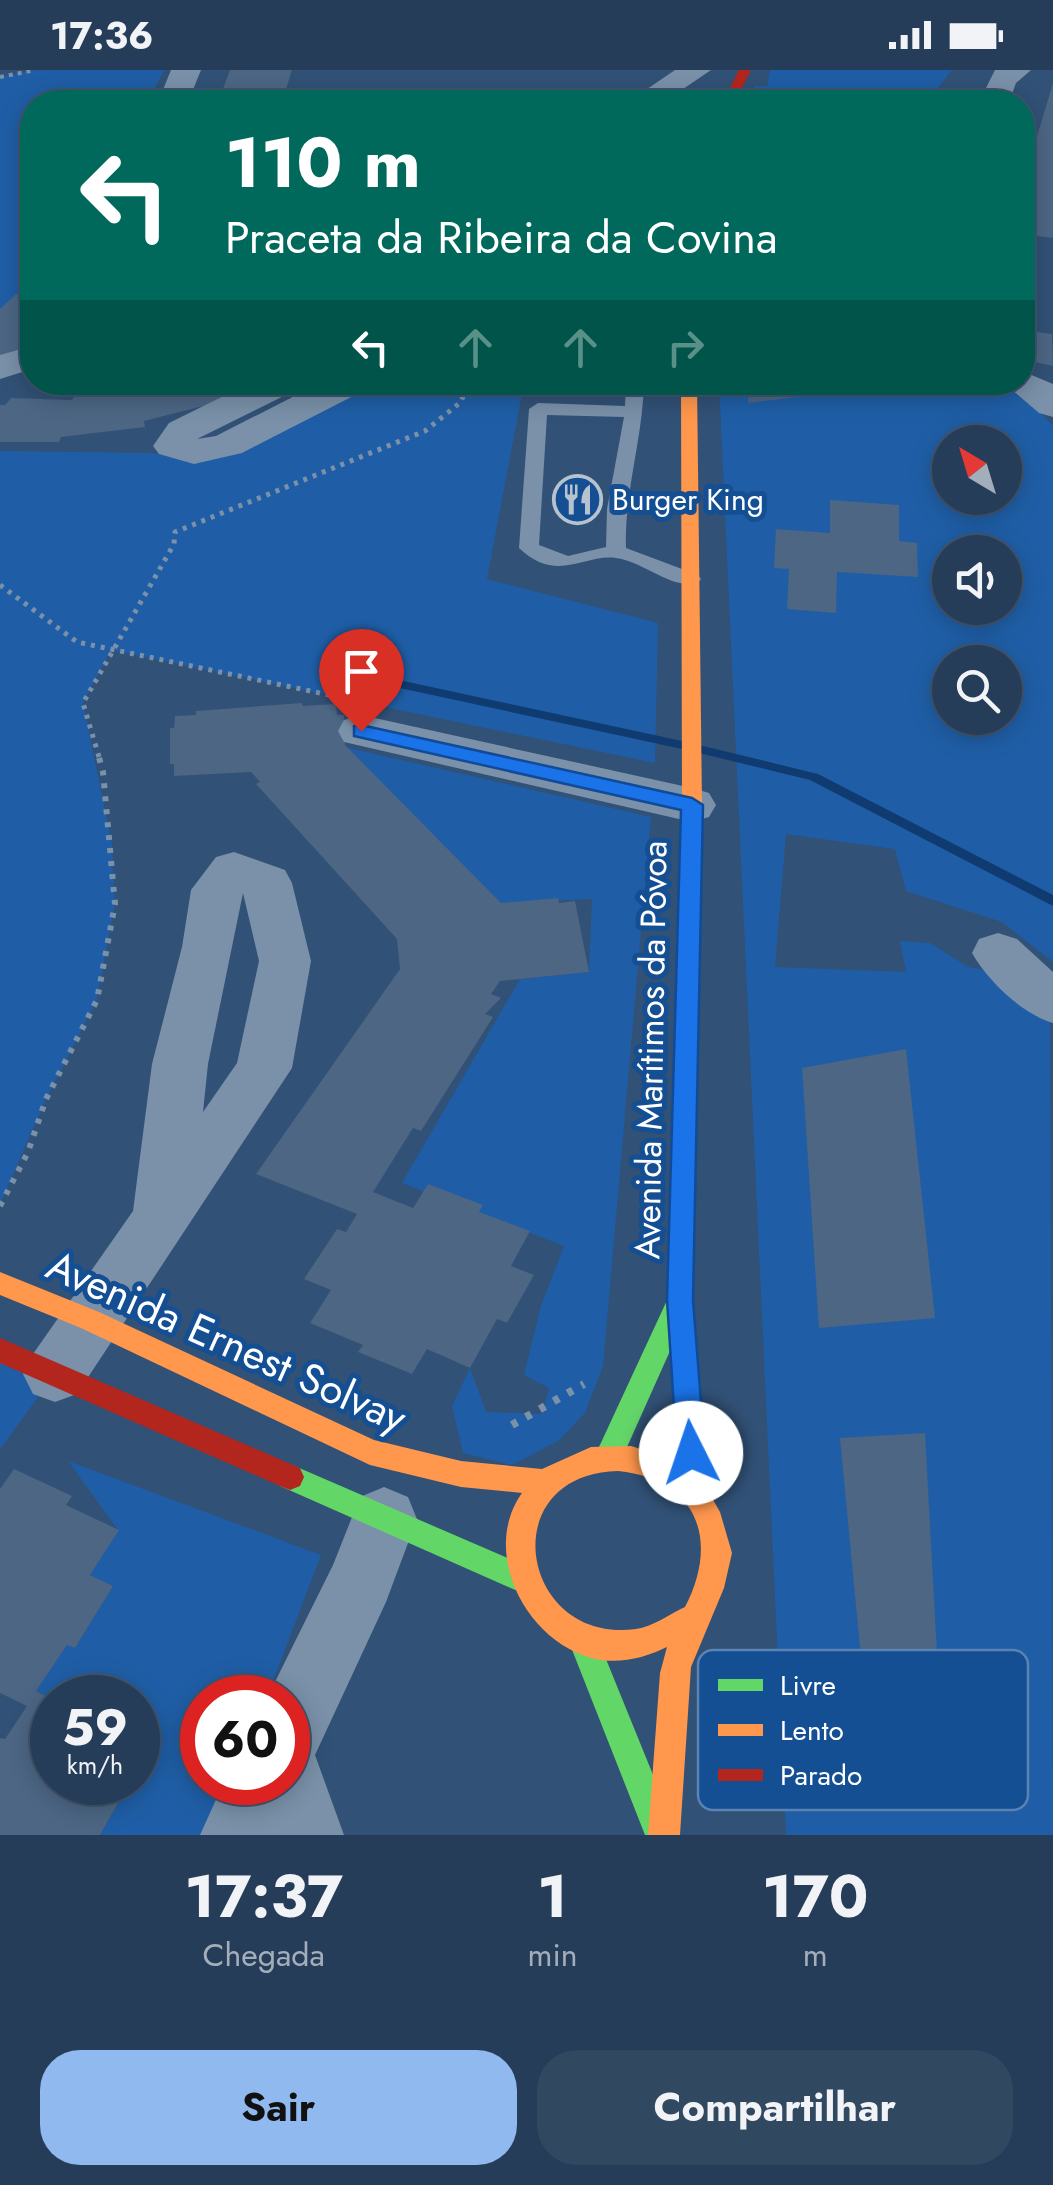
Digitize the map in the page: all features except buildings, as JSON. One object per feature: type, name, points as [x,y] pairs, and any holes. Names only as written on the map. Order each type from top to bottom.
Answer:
[{"type":"main road","name":"Avenida Marítimos da Póvoa","points":[[662,1835],[677,1661],[712,1590],[720,1558],[716,1530],[694,1490],[680,1300],[692,805],[689,395]]},
{"type":"main road","name":"Avenida Ernest Solvay","points":[[0,1283],[90,1320],[370,1452],[461,1474],[543,1482]]},
{"type":"main road","name":"Avenida Marítimos da Póvoa","points":[[609,1456],[680,1300]]},
{"type":"main road","points":[[0,1350],[524,1578]]},
{"type":"main road","points":[[694,1490],[655,1464],[609,1456],[577,1463],[543,1482],[529,1504],[521,1528],[519,1562],[534,1601],[555,1625],[584,1642],[634,1647],[668,1637],[695,1618]]},
{"type":"main road","name":"Avenida Marítimos da Póvoa","points":[[584,1642],[662,1835]]},
{"type":"street","points":[[663,90],[696,70]]},
{"type":"street","points":[[998,90],[1003,78],[1016,70]]},
{"type":"street","points":[[256,395],[183,431],[173,446],[194,452],[228,445],[326,395]]},
{"type":"street","points":[[353,715],[692,805]]},
{"type":"street","points":[[55,1374],[264,1068],[285,960],[267,883],[234,870],[216,890],[208,947],[180,1064],[162,1217]]},
{"type":"street","points":[[998,953],[1053,1003]]},
{"type":"street","points":[[310,1687],[362,1579],[384,1518]]},
{"type":"street","points":[[237,1835],[252,1805]]},
{"type":"street","points":[[297,1805],[307,1835]]},
{"type":"lane","points":[[616,551],[613,520],[633,434],[635,395]]},
{"type":"lane","points":[[634,412],[538,408],[529,548],[566,562],[616,551],[691,579]]},
{"type":"path","points":[[0,77],[35,70]]},
{"type":"path","points":[[0,1206],[28,1152],[54,1082],[96,1000],[110,935],[115,904],[112,844],[102,772],[83,704],[174,544],[175,532],[425,431],[461,402],[463,395]]},
{"type":"path","points":[[0,585],[76,642],[353,715]]},
{"type":"shaded area","points":[[35,70],[164,70],[154,90],[20,90],[20,360],[0,368],[0,77]]},
{"type":"shaded area","points":[[770,70],[952,70],[936,90],[754,90],[755,86],[767,86]]},
{"type":"shaded area","points":[[337,395],[522,395],[487,579],[658,623],[655,763],[111,650],[83,703],[112,844],[115,904],[97,1000],[46,1099],[0,1204],[0,451],[152,453],[185,459]]},
{"type":"shaded area","points":[[720,395],[1025,395],[1053,426],[1053,962],[1002,922],[906,891],[895,849],[786,834],[775,967],[906,972],[900,941],[930,943],[968,967],[1007,974],[1050,1021],[1053,1835],[786,1835],[785,1810],[1028,1810],[1028,1650],[777,1650]]},
{"type":"shaded area","points":[[340,746],[651,817],[603,1366],[585,1413],[558,1441],[512,1465],[463,1453],[452,1406],[470,1368],[486,1412],[542,1414],[549,1388],[524,1375],[541,1306],[564,1246],[402,1183],[520,979],[589,972],[592,899],[501,903]]},
{"type":"shaded area","points":[[0,1350],[55,1374],[0,1449]]},
{"type":"shaded area","points":[[68,1461],[321,1555],[275,1675],[180,1675],[180,1805],[227,1805],[216,1835],[100,1835],[117,1805],[160,1805],[160,1675],[47,1675],[67,1645],[75,1648],[113,1586],[90,1575],[118,1530]]},
{"type":"waterway","points":[[399,684],[682,745]]},
{"type":"waterway","points":[[703,750],[814,777],[1053,901]]},
{"type":"traffic: fast","points":[[609,1456],[678,1304]]},
{"type":"traffic: fast","points":[[290,1477],[523,1579]]},
{"type":"traffic: fast","points":[[584,1642],[659,1829]]},
{"type":"traffic: slow","points":[[687,992],[692,805],[689,395]]},
{"type":"traffic: slow","points":[[0,1283],[90,1320],[370,1452],[461,1474],[543,1482]]},
{"type":"traffic: slow","points":[[664,1835],[676,1667],[715,1571],[715,1533],[693,1488],[644,1462],[618,1458],[591,1460],[547,1481],[524,1514],[519,1553],[531,1592],[557,1625],[594,1644],[641,1644],[695,1617]]},
{"type":"traffic: jam","points":[[735,90],[745,70]]},
{"type":"traffic: jam","points":[[687,992],[680,1300],[694,1489]]},
{"type":"traffic: jam","points":[[0,1350],[290,1477]]},
{"type":"place","name":"Burger King","points":[[577,500]]},
{"type":"route","points":[[361,731],[692,805],[680,1300],[691,1453]]}]
